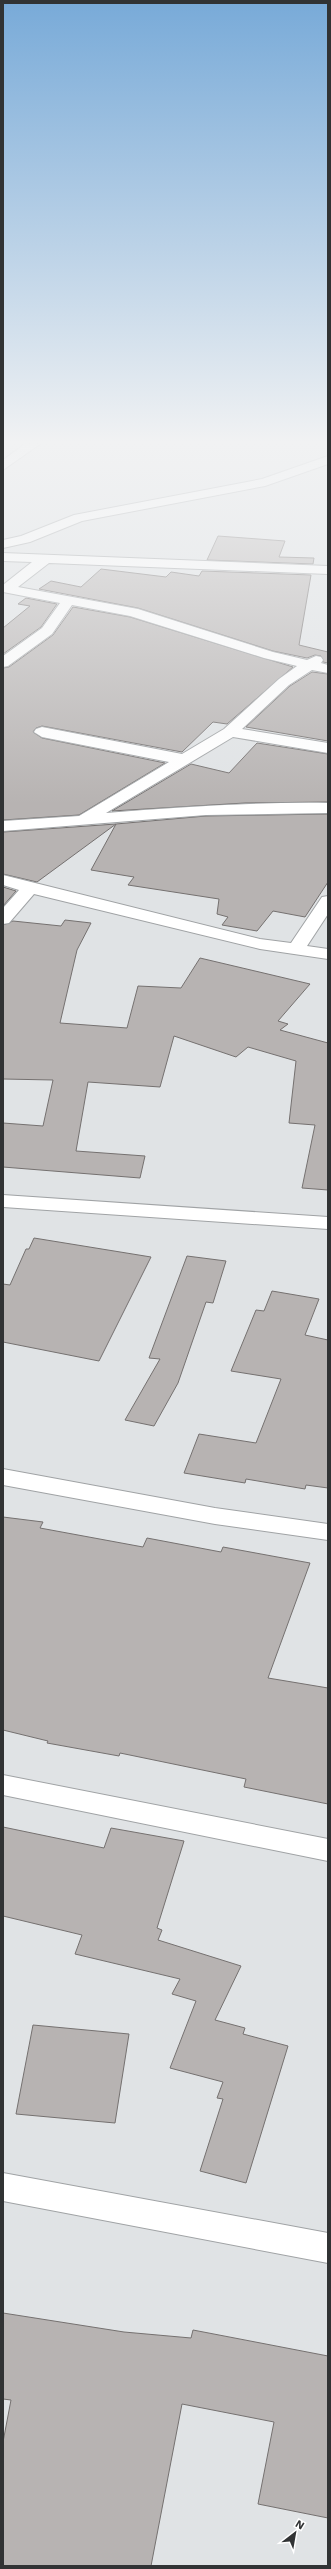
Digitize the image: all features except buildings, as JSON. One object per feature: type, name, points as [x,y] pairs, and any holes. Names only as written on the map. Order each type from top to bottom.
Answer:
[{"type":"street","points":[[39,564],[7,589],[133,612],[269,655],[328,669]]},
{"type":"street","points":[[171,564],[328,570]]},
{"type":"street","points":[[3,663],[47,631],[68,600]]},
{"type":"street","points":[[80,822],[167,769],[186,760],[230,732],[284,682],[309,664],[328,654]]},
{"type":"street","points":[[42,732],[186,760]]},
{"type":"street","points":[[230,732],[328,748]]},
{"type":"street","points":[[3,826],[80,822],[239,807],[328,808]]},
{"type":"street","points":[[3,880],[30,888],[260,944],[328,954]]},
{"type":"street","points":[[3,919],[30,888]]},
{"type":"street","points":[[296,949],[328,901]]},
{"type":"street","points":[[3,1201],[328,1223]]},
{"type":"street","points":[[3,1477],[215,1516],[328,1532]]},
{"type":"street","points":[[3,1786],[328,1850]]},
{"type":"street","points":[[3,2186],[328,2248]]}]
